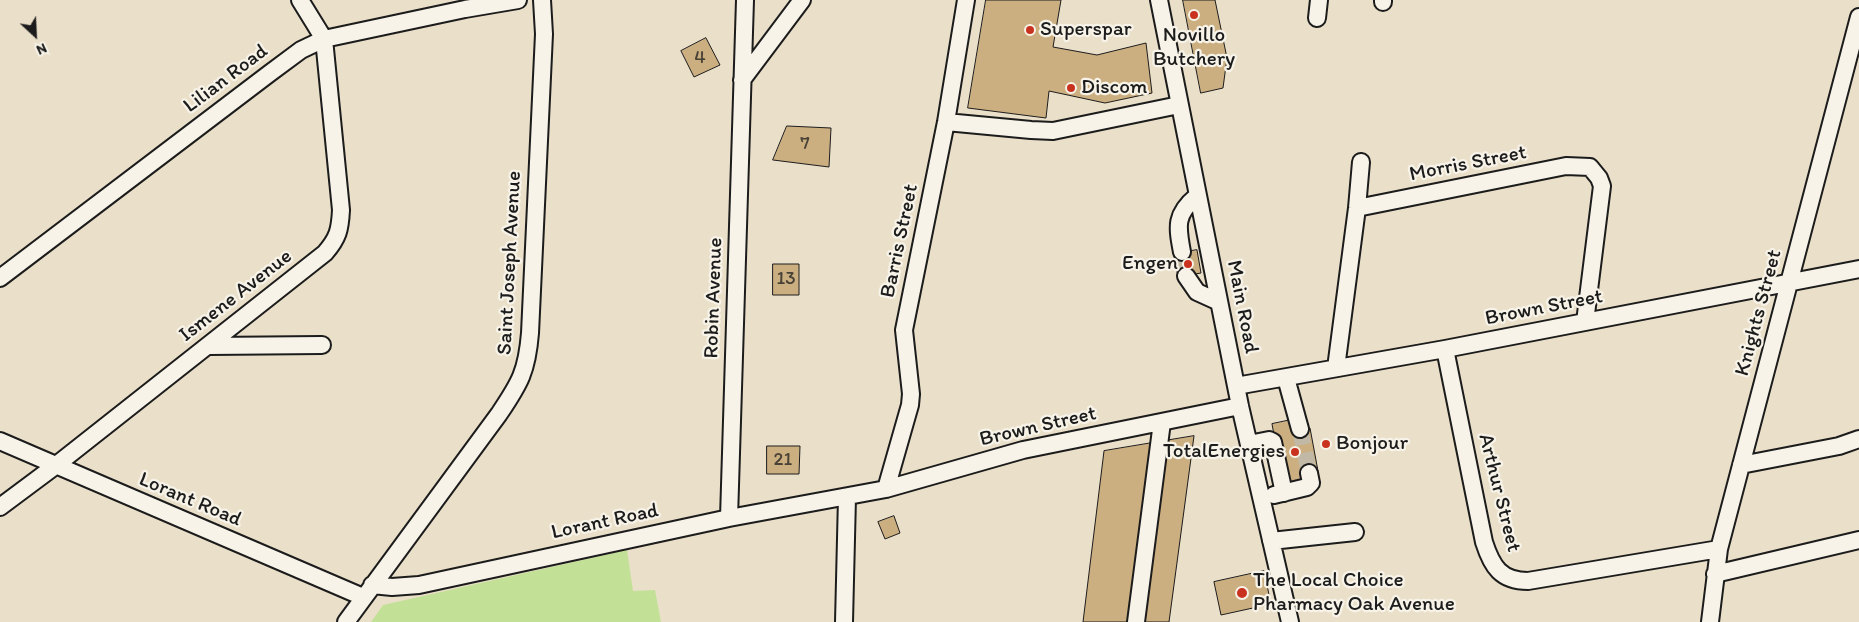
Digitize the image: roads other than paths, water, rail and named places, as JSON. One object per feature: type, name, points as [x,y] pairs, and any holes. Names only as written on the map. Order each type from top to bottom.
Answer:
[{"type":"street","points":[[300,0],[324,39]]},
{"type":"street","name":"Lilian Road","points":[[0,278],[301,50],[324,39],[465,9],[518,0]]},
{"type":"street","name":"Saint Joseph Avenue","points":[[346,622],[499,414],[515,390],[524,371],[530,333],[544,34],[542,0]]},
{"type":"street","name":"Robin Avenue","points":[[729,518],[746,0]]},
{"type":"street","points":[[742,80],[802,0]]},
{"type":"street","name":"Barris Street","points":[[886,489],[912,394],[904,330],[946,122],[966,0]]},
{"type":"street","name":"Main Road","points":[[1159,0],[1178,105],[1248,444],[1290,622]]},
{"type":"street","points":[[1317,18],[1319,0]]},
{"type":"street","name":"Knights Street","points":[[1710,622],[1715,574],[1720,549],[1788,282],[1855,45],[1859,17]]},
{"type":"street","name":"Ismene Avenue","points":[[0,507],[208,346],[325,253],[334,243],[340,228],[341,210],[324,39]]},
{"type":"street","points":[[946,122],[1053,131],[1178,105]]},
{"type":"street","points":[[1336,368],[1357,208],[1361,162]]},
{"type":"street","name":"Morris Street","points":[[1357,208],[1566,166],[1590,166],[1602,186],[1585,322]]},
{"type":"street","points":[[1182,252],[1178,232],[1180,219],[1183,210],[1198,196]]},
{"type":"street","name":"Brown Street","points":[[1236,386],[1585,322],[1859,269]]},
{"type":"street","points":[[1186,276],[1197,292],[1219,302]]},
{"type":"street","points":[[208,346],[322,345]]},
{"type":"street","name":"Arthur Street","points":[[1445,348],[1484,542],[1489,556],[1498,571],[1517,581],[1528,581],[1720,549]]},
{"type":"street","points":[[1286,378],[1300,429]]},
{"type":"street","name":"Brown Street","points":[[847,497],[886,489],[1023,450],[1240,406]]},
{"type":"street","points":[[1136,622],[1162,422]]},
{"type":"street","points":[[1742,464],[1839,446],[1859,439]]},
{"type":"street","points":[[1248,444],[1269,440],[1273,442],[1284,493]]},
{"type":"street","name":"Lorant Road","points":[[0,441],[55,466],[368,591],[419,585],[729,518],[847,497]]},
{"type":"street","points":[[1261,498],[1309,486],[1311,483],[1309,473]]},
{"type":"street","points":[[844,622],[847,497]]},
{"type":"street","points":[[1271,541],[1355,532]]},
{"type":"street","points":[[1715,574],[1859,540]]},
{"type":"tunnel","points":[[1182,252],[1186,276]]},
{"type":"tunnel","points":[[1300,429],[1309,473]]},
{"type":"place","name":"Novillo Butchery","points":[[1194,15]]},
{"type":"place","name":"Superspar","points":[[1030,30]]},
{"type":"place","name":"Discom","points":[[1071,88]]},
{"type":"place","name":"Engen","points":[[1188,264]]},
{"type":"place","name":"Bonjour","points":[[1326,444]]},
{"type":"place","name":"TotalEnergies","points":[[1295,452]]},
{"type":"place","name":"The Local Choice Pharmacy Oak Avenue","points":[[1242,593]]}]
